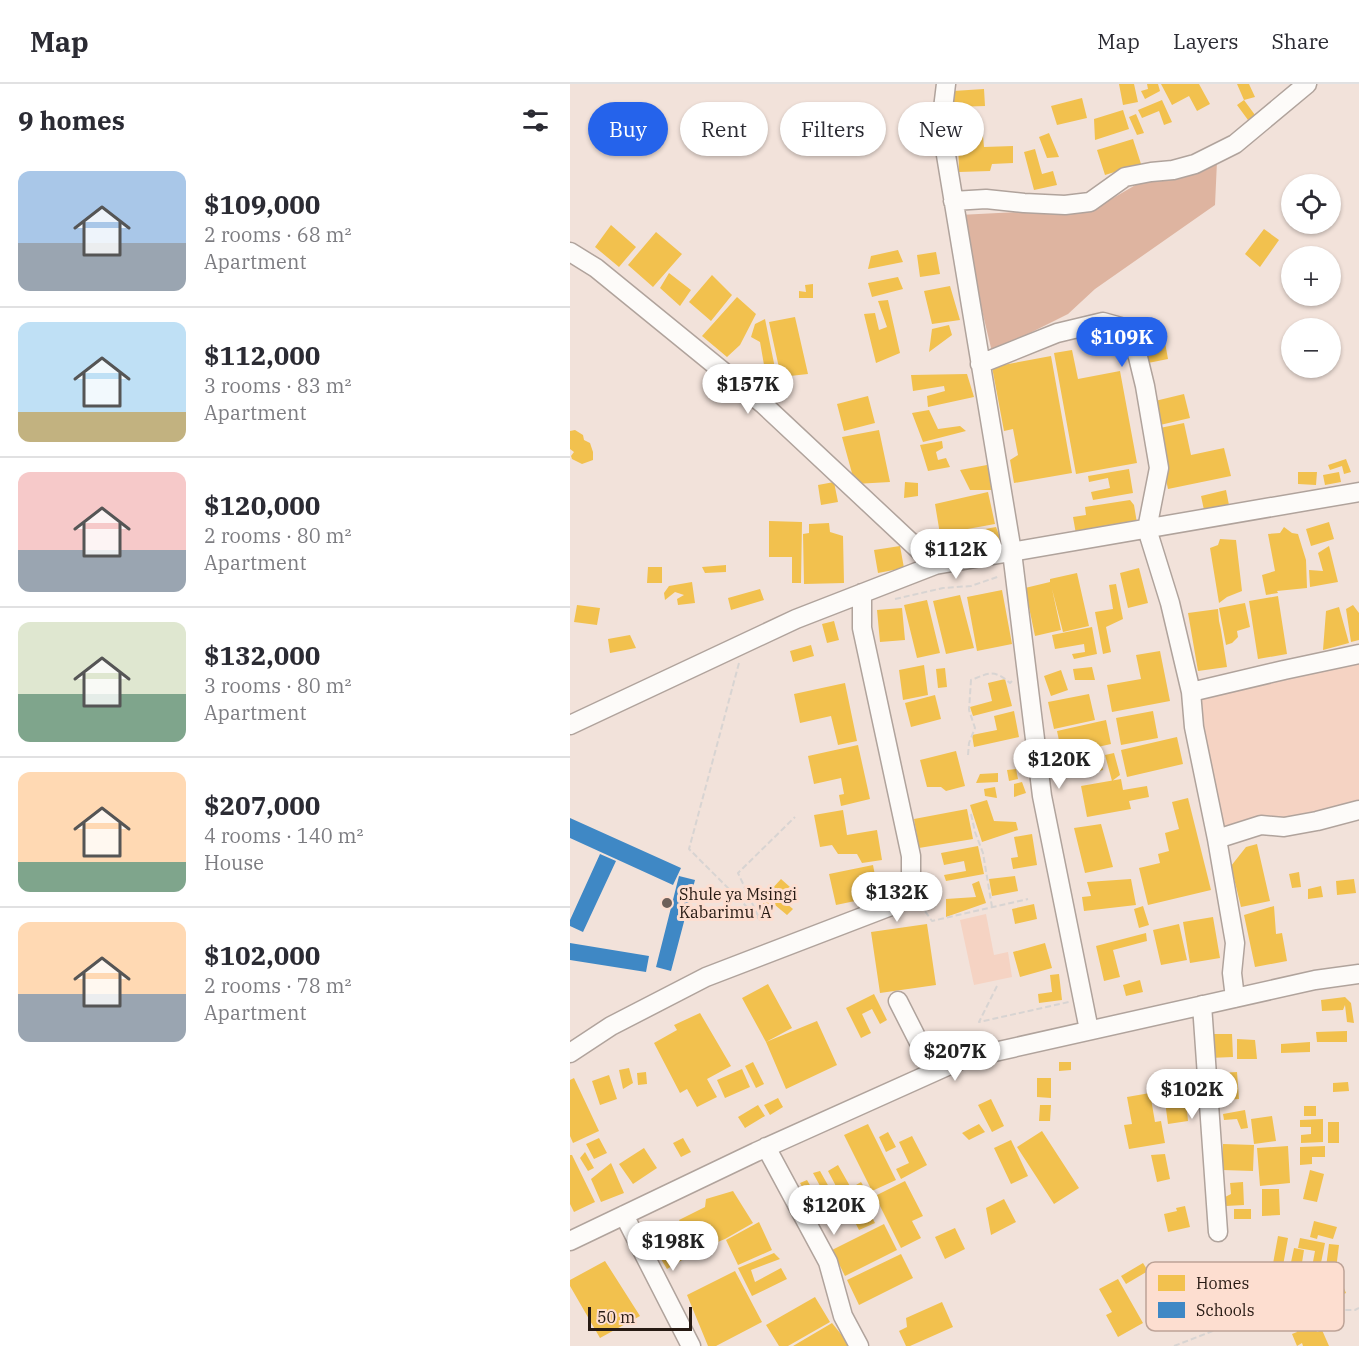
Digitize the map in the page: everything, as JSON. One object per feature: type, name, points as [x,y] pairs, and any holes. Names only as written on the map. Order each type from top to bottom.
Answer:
[{"type":"street","points":[[946,84],[940,125],[1012,552],[1042,796],[1089,1030]]},
{"type":"street","points":[[953,201],[986,199],[1065,205],[1090,202],[1125,177],[1173,170],[1195,164],[1235,144],[1307,84]]},
{"type":"street","points":[[570,252],[596,268],[745,389],[935,565]]},
{"type":"street","points":[[980,364],[1057,333],[1103,322],[1121,327],[1129,334],[1138,357],[1145,386],[1159,468],[1147,529],[1170,603],[1191,692],[1194,727],[1235,943],[1232,973],[1235,998]]},
{"type":"street","points":[[570,725],[796,619],[935,565],[1359,492]]},
{"type":"street","points":[[570,1053],[611,1026],[706,977],[891,906],[911,892],[911,856],[862,628],[862,593]]},
{"type":"street","points":[[1191,692],[1359,654]]},
{"type":"street","points":[[1217,839],[1261,825],[1284,826],[1317,821],[1359,810]]},
{"type":"street","points":[[570,1241],[766,1147],[963,1059],[1316,980],[1359,974]]},
{"type":"street","points":[[898,1001],[934,1072]]},
{"type":"street","points":[[1202,1005],[1218,1232]]},
{"type":"street","points":[[766,1147],[828,1262],[843,1316],[859,1346]]},
{"type":"street","points":[[624,1215],[690,1346]]},
{"type":"path","points":[[892,600],[944,588],[971,586],[1014,571]]},
{"type":"path","points":[[744,643],[689,849],[760,920],[738,873],[795,817]]},
{"type":"path","points":[[968,754],[969,743],[975,728],[969,710],[970,680],[989,673],[1000,674],[1010,683],[1026,669]]},
{"type":"path","points":[[971,814],[983,854],[992,907]]},
{"type":"path","points":[[911,892],[932,921],[1028,899]]},
{"type":"path","points":[[997,986],[979,1022],[1083,999]]},
{"type":"path","points":[[1344,1310],[1359,1308]]},
{"type":"path","points":[[1174,1346],[1213,1331]]},
{"type":"shaded area","points":[[1217,161],[1215,205],[1095,289],[1068,314],[992,352],[959,215],[1096,208],[1139,183]]},
{"type":"shaded area","points":[[1359,660],[1359,800],[1225,841],[1198,698]]},
{"type":"shaded area","points":[[986,914],[994,955],[1008,952],[1012,977],[974,985],[960,920]]},
{"type":"building: Homes","points":[[1119,84],[1134,84],[1138,102],[1123,105]]},
{"type":"building: Homes","points":[[1147,84],[1158,84],[1160,91],[1145,99],[1141,91],[1148,89]]},
{"type":"building: Homes","points":[[1161,84],[1199,84],[1210,104],[1197,111],[1189,96],[1172,105]]},
{"type":"building: Homes","points":[[1237,84],[1249,84],[1255,97],[1244,100]]},
{"type":"building: Homes","points":[[984,89],[985,106],[984,102],[954,102],[953,91]]},
{"type":"building: Homes","points":[[1082,98],[1087,118],[1057,125],[1051,106]]},
{"type":"building: Homes","points":[[1162,100],[1172,122],[1164,125],[1159,111],[1142,118],[1138,110]]},
{"type":"building: Homes","points":[[1244,100],[1255,115],[1248,120],[1237,105]]},
{"type":"building: Homes","points":[[1123,110],[1129,129],[1095,140],[1094,119]]},
{"type":"building: Homes","points":[[1136,114],[1144,133],[1137,135],[1129,117]]},
{"type":"building: Homes","points":[[1049,133],[1059,157],[1047,158],[1039,137]]},
{"type":"building: Homes","points":[[1133,139],[1141,164],[1105,175],[1097,150]]},
{"type":"building: Homes","points":[[1013,146],[1013,163],[992,164],[990,171],[959,172],[959,156],[984,156],[984,147]]},
{"type":"building: Homes","points":[[1035,149],[1042,174],[1053,171],[1057,185],[1034,190],[1024,152]]},
{"type":"building: Homes","points":[[611,225],[636,247],[619,267],[595,247]]},
{"type":"building: Homes","points":[[1264,229],[1279,240],[1260,267],[1245,254]]},
{"type":"building: Homes","points":[[656,232],[682,254],[653,287],[628,265]]},
{"type":"building: Homes","points":[[898,250],[903,262],[868,269],[871,256]]},
{"type":"building: Homes","points":[[936,252],[940,274],[920,277],[917,255]]},
{"type":"building: Homes","points":[[669,273],[691,290],[680,306],[660,288]]},
{"type":"building: Homes","points":[[712,275],[732,295],[711,321],[689,302]]},
{"type":"building: Homes","points":[[898,277],[903,289],[872,297],[868,283]]},
{"type":"building: Homes","points":[[813,284],[813,298],[799,298],[799,291],[806,292],[805,285]]},
{"type":"building: Homes","points":[[950,286],[960,320],[932,324],[924,291]]},
{"type":"building: Homes","points":[[737,297],[756,314],[740,345],[727,357],[702,336]]},
{"type":"building: Homes","points":[[888,300],[900,353],[876,363],[864,314],[875,313],[879,330],[887,327],[878,301]]},
{"type":"building: Homes","points":[[795,317],[808,374],[781,377],[769,322]]},
{"type":"building: Homes","points":[[765,319],[778,383],[767,382],[760,342],[751,337],[755,324]]},
{"type":"building: Homes","points":[[949,325],[952,335],[929,352],[932,329]]},
{"type":"building: Homes","points":[[1164,337],[1168,359],[1148,363],[1144,341]]},
{"type":"building: Homes","points":[[1072,350],[1078,379],[1120,371],[1137,463],[1076,474],[1054,353]]},
{"type":"building: Homes","points":[[1051,356],[1072,473],[1014,483],[1010,460],[1018,455],[1013,429],[1004,431],[992,367]]},
{"type":"building: Homes","points":[[967,374],[974,397],[928,407],[927,396],[945,391],[944,386],[913,391],[911,375]]},
{"type":"building: Homes","points":[[1184,394],[1190,418],[1160,425],[1155,401]]},
{"type":"building: Homes","points":[[868,396],[875,423],[844,431],[837,404]]},
{"type":"building: Homes","points":[[929,410],[938,429],[960,426],[966,431],[923,442],[912,413]]},
{"type":"building: Homes","points":[[1184,423],[1191,455],[1224,448],[1231,476],[1168,489],[1155,429]]},
{"type":"building: Homes","points":[[575,430],[590,443],[593,460],[582,464],[572,459],[574,452],[570,449],[570,431]]},
{"type":"building: Homes","points":[[879,430],[890,482],[855,484],[842,437]]},
{"type":"building: Homes","points":[[942,441],[943,448],[936,452],[938,460],[946,458],[950,467],[928,471],[920,445]]},
{"type":"building: Homes","points":[[1346,459],[1351,472],[1344,474],[1342,466],[1330,470],[1328,465]]},
{"type":"building: Homes","points":[[987,465],[994,490],[970,490],[960,470]]},
{"type":"building: Homes","points":[[1129,469],[1133,493],[1093,500],[1091,492],[1110,488],[1108,478],[1089,482],[1088,476]]},
{"type":"building: Homes","points":[[1298,472],[1317,472],[1316,485],[1298,484]]},
{"type":"building: Homes","points":[[1339,472],[1341,482],[1325,485],[1323,475]]},
{"type":"building: Homes","points":[[834,482],[838,502],[821,505],[818,485]]},
{"type":"building: Homes","points":[[905,482],[918,483],[918,496],[904,498]]},
{"type":"building: Homes","points":[[1226,490],[1229,505],[1204,510],[1201,496]]},
{"type":"building: Homes","points":[[988,492],[995,524],[940,534],[935,504]]},
{"type":"building: Homes","points":[[1130,500],[1134,505],[1137,523],[1076,534],[1073,517],[1086,515],[1085,507]]},
{"type":"building: Homes","points":[[769,521],[802,522],[801,583],[792,583],[792,557],[769,557]]},
{"type":"building: Homes","points":[[1329,522],[1334,539],[1311,546],[1306,529]]},
{"type":"building: Homes","points":[[829,523],[830,532],[843,536],[844,583],[804,584],[803,534],[809,533],[809,524]]},
{"type":"building: Homes","points":[[996,527],[1006,553],[942,558],[937,538]]},
{"type":"building: Homes","points":[[1284,527],[1298,534],[1306,560],[1307,588],[1277,591],[1278,593],[1266,595],[1262,575],[1275,571],[1268,534],[1280,533]]},
{"type":"building: Homes","points":[[1220,539],[1236,540],[1242,591],[1219,603],[1210,548],[1218,545]]},
{"type":"building: Homes","points":[[900,546],[904,568],[878,573],[874,550]]},
{"type":"building: Homes","points":[[1329,546],[1338,582],[1310,587],[1309,570],[1323,571],[1318,553]]},
{"type":"building: Homes","points":[[726,565],[726,572],[705,573],[702,567]]},
{"type":"building: Homes","points":[[648,567],[662,567],[662,583],[647,583]]},
{"type":"building: Homes","points":[[1139,568],[1148,603],[1128,608],[1120,573]]},
{"type":"building: Homes","points":[[1077,573],[1089,626],[1063,632],[1052,589],[1061,630],[1035,636],[1025,588]]},
{"type":"building: Homes","points":[[692,582],[695,603],[678,605],[677,599],[684,595],[675,592],[665,600],[664,593],[669,586]]},
{"type":"building: Homes","points":[[1116,584],[1123,619],[1106,627],[1111,652],[1103,654],[1095,612],[1113,609],[1109,585]]},
{"type":"building: Homes","points":[[760,589],[764,600],[731,610],[728,598]]},
{"type":"building: Homes","points":[[1002,590],[1012,644],[977,651],[967,597]]},
{"type":"building: Homes","points":[[960,595],[974,648],[946,654],[933,601]]},
{"type":"building: Homes","points":[[1278,596],[1287,654],[1258,659],[1249,601]]},
{"type":"building: Homes","points":[[927,600],[940,653],[917,658],[904,605]]},
{"type":"building: Homes","points":[[1245,603],[1250,627],[1237,631],[1238,637],[1226,645],[1219,608]]},
{"type":"building: Homes","points":[[577,605],[600,608],[597,625],[574,622]]},
{"type":"building: Homes","points":[[1353,605],[1359,613],[1359,640],[1351,642],[1346,609]]},
{"type":"building: Homes","points":[[1339,607],[1349,643],[1323,650],[1326,611]]},
{"type":"building: Homes","points":[[902,608],[905,640],[880,642],[877,610]]},
{"type":"building: Homes","points":[[1218,609],[1227,667],[1198,671],[1188,613]]},
{"type":"building: Homes","points":[[834,621],[839,640],[827,643],[822,624]]},
{"type":"building: Homes","points":[[1092,627],[1097,654],[1074,659],[1072,654],[1085,652],[1084,644],[1055,649],[1052,635]]},
{"type":"building: Homes","points":[[630,635],[636,648],[610,653],[608,639]]},
{"type":"building: Homes","points":[[811,645],[814,656],[793,662],[790,651]]},
{"type":"building: Homes","points":[[1160,651],[1170,701],[1112,712],[1107,685],[1141,679],[1136,655]]},
{"type":"building: Homes","points":[[924,665],[928,695],[903,700],[899,670]]},
{"type":"building: Homes","points":[[1092,667],[1095,680],[1075,680],[1073,669]]},
{"type":"building: Homes","points":[[945,668],[947,687],[938,688],[936,669]]},
{"type":"building: Homes","points":[[1061,670],[1068,690],[1051,696],[1044,676]]},
{"type":"building: Homes","points":[[1005,679],[1012,706],[973,716],[970,707],[992,701],[988,683]]},
{"type":"building: Homes","points":[[845,683],[857,741],[838,745],[831,716],[800,723],[794,694]]},
{"type":"building: Homes","points":[[1089,694],[1095,720],[1054,729],[1048,702]]},
{"type":"building: Homes","points":[[935,695],[941,719],[911,727],[905,703]]},
{"type":"building: Homes","points":[[1014,711],[1019,737],[974,747],[972,735],[997,730],[994,716]]},
{"type":"building: Homes","points":[[1153,711],[1158,738],[1121,745],[1116,718]]},
{"type":"building: Homes","points":[[1106,720],[1111,744],[1062,755],[1057,731]]},
{"type":"building: Homes","points":[[1177,737],[1183,764],[1127,777],[1121,750]]},
{"type":"building: Homes","points":[[858,745],[870,799],[841,806],[839,795],[844,794],[841,778],[814,784],[808,756]]},
{"type":"building: Homes","points":[[956,751],[965,786],[946,791],[941,787],[927,787],[920,760]]},
{"type":"building: Homes","points":[[1114,753],[1120,775],[1112,781],[1105,755]]},
{"type":"building: Homes","points":[[1099,755],[1103,770],[1088,774],[1085,758]]},
{"type":"building: Homes","points":[[1016,769],[1018,779],[1009,781],[1007,770]]},
{"type":"building: Homes","points":[[998,773],[998,782],[976,783],[980,774]]},
{"type":"building: Homes","points":[[1121,779],[1123,790],[1147,786],[1149,797],[1129,801],[1131,809],[1087,817],[1081,786]]},
{"type":"building: Homes","points":[[1022,782],[1026,793],[1014,797],[1014,784]]},
{"type":"building: Homes","points":[[995,787],[997,798],[985,796],[984,789]]},
{"type":"building: Homes","points":[[1188,798],[1211,890],[1148,905],[1139,868],[1160,863],[1158,854],[1169,851],[1165,833],[1179,829],[1172,802]]},
{"type":"building: Homes","points":[[987,800],[994,821],[1016,822],[1018,830],[982,842],[970,805]]},
{"type":"building: Homes","points":[[967,809],[973,839],[919,848],[914,819]]},
{"type":"building: Homes","points":[[843,810],[847,835],[877,830],[882,860],[862,863],[857,854],[838,854],[832,845],[820,847],[814,815]]},
{"type":"building: Homes","points":[[1101,824],[1113,867],[1085,873],[1074,828]]},
{"type":"building: Homes","points":[[1032,834],[1037,865],[1013,869],[1011,858],[1018,857],[1014,837]]},
{"type":"building: Homes","points":[[1257,844],[1270,901],[1241,907],[1231,866],[1246,847]]},
{"type":"building: Homes","points":[[978,846],[984,874],[946,881],[944,875],[966,871],[964,861],[944,865],[941,853]]},
{"type":"building: Homes","points":[[873,865],[879,896],[836,905],[829,874]]},
{"type":"building: Homes","points":[[1299,872],[1301,887],[1292,888],[1289,874]]},
{"type":"building: Homes","points":[[1015,876],[1018,891],[992,896],[989,879]]},
{"type":"building: Homes","points":[[781,879],[790,887],[780,898],[793,909],[787,915],[775,905],[763,910],[759,903]]},
{"type":"building: Homes","points":[[1131,879],[1136,905],[1084,911],[1082,897],[1091,896],[1087,882]]},
{"type":"building: Homes","points":[[1354,879],[1356,893],[1337,895],[1336,881]]},
{"type":"building: Homes","points":[[979,881],[986,903],[946,917],[946,899],[976,897],[972,884]]},
{"type":"building: Homes","points":[[1321,886],[1323,897],[1308,899],[1308,889]]},
{"type":"building: Homes","points":[[1034,904],[1037,919],[1015,924],[1012,909]]},
{"type":"building: Homes","points":[[1143,906],[1149,925],[1139,928],[1134,909]]},
{"type":"building: Homes","points":[[1274,906],[1276,934],[1282,933],[1287,961],[1255,967],[1244,915]]},
{"type":"building: Homes","points":[[1213,917],[1220,958],[1190,963],[1183,922]]},
{"type":"building: Homes","points":[[927,924],[936,985],[880,993],[871,932]]},
{"type":"building: Homes","points":[[1179,924],[1187,960],[1161,965],[1153,930]]},
{"type":"building: Homes","points":[[1146,933],[1147,941],[1113,950],[1120,977],[1104,981],[1096,946]]},
{"type":"building: Homes","points":[[1045,943],[1052,968],[1020,977],[1013,952]]},
{"type":"building: Homes","points":[[1059,974],[1062,1000],[1039,1003],[1038,994],[1052,992],[1050,975]]},
{"type":"building: Homes","points":[[1140,980],[1143,992],[1126,996],[1123,985]]},
{"type":"building: Homes","points":[[768,984],[792,1028],[766,1042],[742,998]]},
{"type":"building: Homes","points":[[874,994],[887,1020],[880,1024],[872,1009],[862,1014],[871,1033],[861,1038],[846,1008]]},
{"type":"building: Homes","points":[[1345,997],[1351,1003],[1354,1023],[1347,1022],[1345,1005],[1343,1010],[1322,1011],[1321,1000]]},
{"type":"building: Homes","points":[[700,1013],[731,1066],[707,1079],[717,1097],[697,1107],[687,1089],[680,1093],[654,1043],[677,1030],[674,1025]]},
{"type":"building: Homes","points":[[817,1021],[837,1065],[786,1089],[766,1042]]},
{"type":"building: Homes","points":[[1347,1031],[1347,1042],[1317,1042],[1316,1032]]},
{"type":"building: Homes","points":[[1208,1034],[1232,1034],[1233,1057],[1209,1058]]},
{"type":"building: Homes","points":[[1237,1039],[1255,1040],[1257,1059],[1237,1059]]},
{"type":"building: Homes","points":[[1310,1042],[1310,1052],[1281,1053],[1281,1044]]},
{"type":"building: Homes","points":[[753,1062],[764,1084],[756,1088],[745,1066]]},
{"type":"building: Homes","points":[[1059,1062],[1071,1062],[1071,1070],[1059,1071]]},
{"type":"building: Homes","points":[[629,1068],[633,1083],[623,1089],[619,1070]]},
{"type":"building: Homes","points":[[742,1069],[750,1087],[725,1098],[717,1080]]},
{"type":"building: Homes","points":[[1183,1070],[1188,1121],[1168,1124],[1161,1071]]},
{"type":"building: Homes","points":[[646,1072],[647,1084],[638,1085],[637,1073]]},
{"type":"building: Homes","points":[[1237,1072],[1239,1099],[1220,1100],[1218,1073]]},
{"type":"building: Homes","points":[[609,1075],[617,1099],[600,1105],[592,1081]]},
{"type":"building: Homes","points":[[574,1078],[599,1131],[573,1143],[570,1136],[570,1080]]},
{"type":"building: Homes","points":[[1037,1078],[1051,1078],[1051,1098],[1037,1097]]},
{"type":"building: Homes","points":[[1348,1082],[1349,1091],[1333,1092],[1333,1083]]},
{"type":"building: Homes","points":[[1150,1093],[1155,1122],[1161,1121],[1165,1143],[1129,1149],[1124,1125],[1132,1124],[1127,1097]]},
{"type":"building: Homes","points":[[778,1098],[783,1107],[770,1115],[764,1105]]},
{"type":"building: Homes","points":[[991,1099],[1004,1126],[992,1132],[978,1105]]},
{"type":"building: Homes","points":[[758,1105],[765,1116],[745,1128],[738,1117]]},
{"type":"building: Homes","points":[[1040,1105],[1051,1105],[1050,1121],[1039,1121]]},
{"type":"building: Homes","points":[[1304,1106],[1316,1106],[1316,1116],[1304,1116]]},
{"type":"building: Homes","points":[[1245,1110],[1248,1128],[1241,1129],[1237,1119],[1224,1120],[1223,1114]]},
{"type":"building: Homes","points":[[1272,1116],[1276,1141],[1254,1144],[1251,1119]]},
{"type":"building: Homes","points":[[1323,1119],[1323,1142],[1301,1143],[1301,1135],[1311,1134],[1311,1127],[1300,1127],[1300,1120]]},
{"type":"building: Homes","points":[[1328,1122],[1339,1122],[1339,1143],[1328,1143]]},
{"type":"building: Homes","points":[[868,1124],[896,1180],[872,1191],[844,1135]]},
{"type":"building: Homes","points":[[979,1124],[985,1132],[969,1140],[962,1133]]},
{"type":"building: Homes","points":[[1042,1131],[1079,1188],[1054,1204],[1017,1147]]},
{"type":"building: Homes","points":[[888,1132],[896,1147],[886,1152],[879,1137]]},
{"type":"building: Homes","points":[[912,1136],[927,1165],[901,1179],[896,1169],[909,1163],[899,1142]]},
{"type":"building: Homes","points":[[599,1138],[607,1153],[594,1159],[586,1144]]},
{"type":"building: Homes","points":[[683,1138],[691,1152],[681,1157],[673,1143]]},
{"type":"building: Homes","points":[[1011,1140],[1028,1176],[1011,1184],[994,1148]]},
{"type":"building: Homes","points":[[1223,1144],[1254,1145],[1253,1171],[1222,1170]]},
{"type":"building: Homes","points":[[1288,1146],[1290,1183],[1260,1186],[1257,1148]]},
{"type":"building: Homes","points":[[1325,1146],[1325,1157],[1312,1157],[1312,1164],[1300,1165],[1300,1147]]},
{"type":"building: Homes","points":[[644,1148],[657,1168],[633,1184],[619,1164]]},
{"type":"building: Homes","points":[[585,1152],[594,1168],[588,1171],[580,1158]]},
{"type":"building: Homes","points":[[1165,1154],[1170,1179],[1157,1182],[1151,1155]]},
{"type":"building: Homes","points":[[570,1155],[595,1202],[574,1212],[570,1204]]},
{"type":"building: Homes","points":[[611,1163],[624,1193],[601,1202],[591,1179]]},
{"type":"building: Homes","points":[[838,1165],[851,1188],[861,1182],[869,1195],[847,1207],[828,1171]]},
{"type":"building: Homes","points":[[1310,1170],[1324,1174],[1317,1202],[1303,1199]]},
{"type":"building: Homes","points":[[820,1171],[843,1212],[823,1223],[800,1183],[807,1180],[824,1210],[831,1206],[813,1173]]},
{"type":"building: Homes","points":[[905,1181],[923,1216],[912,1221],[921,1238],[901,1248],[875,1196]]},
{"type":"building: Homes","points":[[1243,1182],[1244,1205],[1226,1206],[1225,1197],[1231,1194],[1230,1183]]},
{"type":"building: Homes","points":[[1262,1189],[1279,1189],[1280,1215],[1262,1216]]},
{"type":"building: Homes","points":[[733,1191],[753,1223],[725,1239],[696,1251],[679,1220],[705,1207],[706,1199]]},
{"type":"building: Homes","points":[[1004,1199],[1016,1222],[991,1235],[986,1208]]},
{"type":"building: Homes","points":[[1185,1206],[1190,1227],[1168,1232],[1164,1214],[1177,1211],[1176,1208]]},
{"type":"building: Homes","points":[[1234,1209],[1251,1209],[1251,1219],[1234,1219]]},
{"type":"building: Homes","points":[[870,1213],[875,1223],[859,1230],[854,1220]]},
{"type":"building: Homes","points":[[1314,1221],[1337,1227],[1333,1239],[1318,1235],[1317,1239],[1310,1237]]},
{"type":"building: Homes","points":[[759,1222],[772,1250],[738,1265],[726,1240]]},
{"type":"building: Homes","points":[[678,1224],[694,1253],[667,1269],[650,1241],[655,1229]]},
{"type":"building: Homes","points":[[884,1224],[897,1250],[845,1276],[832,1250]]},
{"type":"building: Homes","points":[[955,1228],[965,1249],[945,1259],[935,1237]]},
{"type":"building: Homes","points":[[1278,1236],[1288,1238],[1284,1262],[1273,1262]]},
{"type":"building: Homes","points":[[1300,1238],[1325,1243],[1321,1262],[1313,1262],[1315,1251],[1298,1248]]},
{"type":"building: Homes","points":[[1329,1244],[1339,1245],[1337,1262],[1327,1262]]},
{"type":"building: Homes","points":[[1294,1248],[1304,1250],[1302,1262],[1291,1262]]},
{"type":"building: Homes","points":[[774,1253],[780,1259],[751,1270],[755,1282],[781,1268],[787,1279],[752,1296],[738,1268]]},
{"type":"building: Homes","points":[[901,1254],[913,1278],[859,1305],[847,1280]]},
{"type":"building: Homes","points":[[605,1261],[640,1316],[600,1338],[570,1286],[570,1280]]},
{"type":"building: Homes","points":[[1143,1263],[1146,1268],[1146,1272],[1126,1284],[1121,1276]]},
{"type":"building: Homes","points":[[735,1271],[762,1322],[716,1346],[708,1346],[687,1295]]},
{"type":"building: Homes","points":[[1118,1279],[1143,1323],[1118,1337],[1106,1315],[1112,1312],[1099,1289]]},
{"type":"building: Homes","points":[[815,1297],[830,1322],[788,1346],[779,1346],[766,1325]]},
{"type":"building: Homes","points":[[942,1302],[953,1327],[906,1346],[899,1331],[907,1327],[906,1318]]},
{"type":"building: Homes","points":[[832,1323],[849,1344],[847,1346],[793,1346]]},
{"type":"building: Homes","points":[[1322,1331],[1329,1346],[1303,1346],[1302,1343],[1297,1346],[1292,1334]]},
{"type":"building: Schools","points":[[570,818],[681,868],[673,885],[570,838]]},
{"type":"building: Schools","points":[[600,854],[616,861],[583,932],[570,926],[570,920]]},
{"type":"building: Schools","points":[[679,876],[695,880],[671,971],[656,967]]},
{"type":"building: Schools","points":[[570,943],[649,956],[646,972],[570,960]]},
{"type":"place","name":"Shule ya Msingi Kabarimu 'A'","points":[[667,903]]}]
